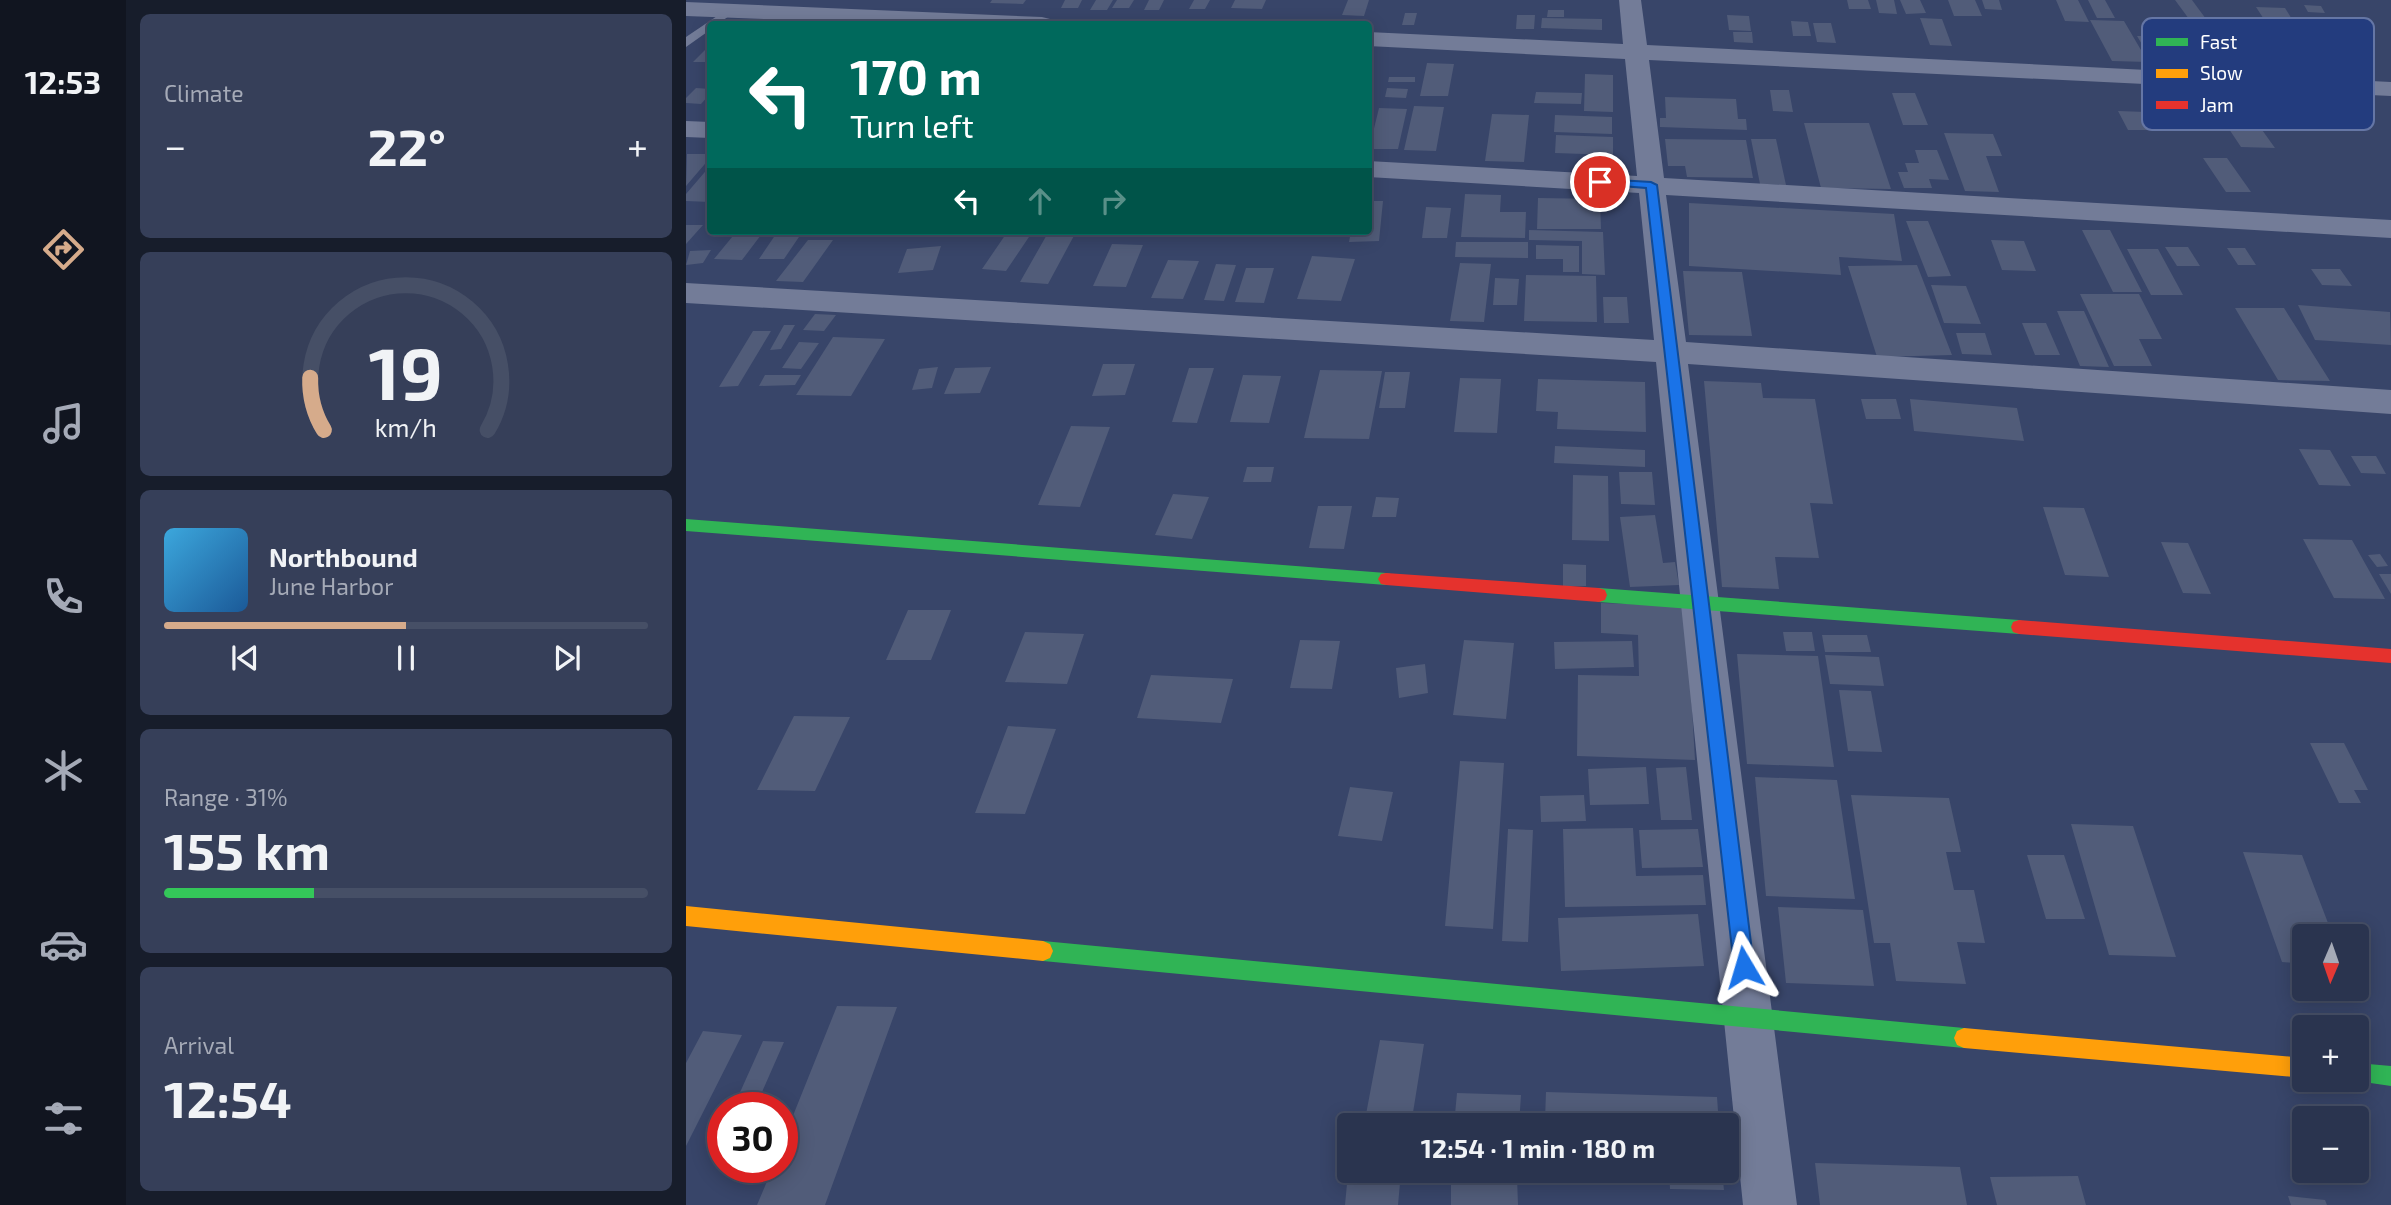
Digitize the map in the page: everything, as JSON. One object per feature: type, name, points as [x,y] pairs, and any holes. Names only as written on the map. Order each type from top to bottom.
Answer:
[{"type":"street","points":[[1630,0],[1770,1205]]},
{"type":"street","points":[[686,9],[970,21]]},
{"type":"street","points":[[1372,39],[2142,76]]},
{"type":"street","points":[[686,129],[707,130]]},
{"type":"street","points":[[1372,169],[2391,229]]},
{"type":"street","points":[[686,293],[1669,352],[2391,402]]},
{"type":"street","points":[[686,524],[2391,656]]},
{"type":"street","points":[[686,916],[1750,1019],[2292,1067]]},
{"type":"street","points":[[2369,1074],[2391,1076]]},
{"type":"lane","points":[[716,21],[729,11]]},
{"type":"lane","points":[[686,43],[707,27]]},
{"type":"building","points":[[992,0],[1026,0],[1023,4],[990,3]]},
{"type":"building","points":[[1065,0],[1082,0],[1078,8],[1061,8]]},
{"type":"building","points":[[1096,0],[1113,0],[1107,10],[1090,10]]},
{"type":"building","points":[[1117,0],[1134,0],[1129,8],[1112,8]]},
{"type":"building","points":[[1149,0],[1164,0],[1159,10],[1144,10]]},
{"type":"building","points":[[1194,0],[1210,0],[1205,9],[1189,9]]},
{"type":"building","points":[[1235,0],[1266,0],[1262,9],[1231,8]]},
{"type":"building","points":[[1348,0],[1369,0],[1364,16],[1342,15]]},
{"type":"building","points":[[1847,0],[1868,0],[1871,9],[1849,9]]},
{"type":"building","points":[[1876,0],[1894,0],[1897,14],[1879,13]]},
{"type":"building","points":[[1900,0],[1920,0],[1926,13],[1906,14]]},
{"type":"building","points":[[1948,0],[1975,0],[1982,16],[1954,16]]},
{"type":"building","points":[[1982,0],[1999,0],[2002,10],[1985,9]]},
{"type":"building","points":[[2056,0],[2078,0],[2089,22],[2065,21]]},
{"type":"building","points":[[2088,0],[2105,0],[2115,18],[2097,18]]},
{"type":"building","points":[[2175,0],[2192,0],[2205,18],[2188,18]]},
{"type":"building","points":[[2304,5],[2321,6],[2325,13],[2308,12]]},
{"type":"building","points":[[2256,7],[2285,8],[2291,18],[2263,18]]},
{"type":"building","points":[[1548,10],[1564,10],[1564,17],[1547,17]]},
{"type":"building","points":[[1405,13],[1417,13],[1414,25],[1402,25]]},
{"type":"building","points":[[1517,15],[1535,15],[1534,29],[1516,29]]},
{"type":"building","points":[[1727,15],[1749,16],[1751,31],[1729,30]]},
{"type":"building","points":[[1542,18],[1602,19],[1602,30],[1541,28]]},
{"type":"building","points":[[1920,18],[1942,19],[1952,46],[1930,45]]},
{"type":"building","points":[[2090,20],[2124,21],[2142,52],[2142,62],[2112,61]]},
{"type":"building","points":[[1791,21],[1808,22],[1811,36],[1793,36]]},
{"type":"building","points":[[1813,23],[1831,23],[1836,43],[1817,42]]},
{"type":"building","points":[[1733,32],[1752,32],[1753,43],[1734,42]]},
{"type":"building","points":[[707,48],[707,62],[693,62]]},
{"type":"building","points":[[1427,63],[1454,64],[1448,96],[1420,96]]},
{"type":"building","points":[[1585,74],[1613,75],[1613,112],[1584,111]]},
{"type":"building","points":[[1389,77],[1415,77],[1415,82],[1388,82]]},
{"type":"building","points":[[696,88],[707,89],[707,97],[701,104],[686,103],[686,98]]},
{"type":"building","points":[[1387,88],[1408,89],[1406,98],[1385,97]]},
{"type":"building","points":[[1770,90],[1789,90],[1793,112],[1773,111]]},
{"type":"building","points":[[1536,92],[1582,93],[1581,104],[1534,103]]},
{"type":"building","points":[[1892,93],[1915,93],[1928,125],[1903,125]]},
{"type":"building","points":[[1665,97],[1736,99],[1738,119],[1746,119],[1747,130],[1660,127],[1660,118],[1666,118]]},
{"type":"building","points":[[1414,106],[1444,107],[1436,151],[1404,150]]},
{"type":"building","points":[[1379,108],[1407,109],[1398,149],[1372,149]]},
{"type":"building","points":[[2118,111],[2142,112],[2142,130],[2128,130]]},
{"type":"building","points":[[1492,114],[1529,115],[1524,162],[1485,161]]},
{"type":"building","points":[[1555,115],[1612,117],[1612,134],[1554,132]]},
{"type":"building","points":[[1804,123],[1869,123],[1891,189],[1821,188]]},
{"type":"building","points":[[2230,130],[2262,130],[2275,148],[2241,147]]},
{"type":"building","points":[[1944,133],[1993,134],[2002,156],[1986,156],[1999,192],[1965,191]]},
{"type":"building","points":[[1556,135],[1613,137],[1613,155],[1555,153]]},
{"type":"building","points":[[1665,139],[1746,140],[1753,178],[1687,177],[1685,166],[1668,166]]},
{"type":"building","points":[[1751,139],[1776,139],[1786,185],[1760,184]]},
{"type":"building","points":[[1915,150],[1937,150],[1949,180],[1929,179],[1932,188],[1904,188],[1898,172],[1908,172],[1905,163],[1919,163]]},
{"type":"building","points":[[687,154],[707,154],[707,162],[686,186]]},
{"type":"building","points":[[2203,158],[2227,158],[2251,192],[2226,192]]},
{"type":"building","points":[[707,170],[707,202],[686,201],[686,194]]},
{"type":"building","points":[[1465,194],[1501,195],[1500,212],[1526,212],[1525,238],[1461,237]]},
{"type":"building","points":[[1538,198],[1600,199],[1601,229],[1537,229]]},
{"type":"building","points":[[1372,201],[1383,201],[1379,241],[1349,242],[1350,235],[1372,235]]},
{"type":"building","points":[[1689,203],[1894,214],[1902,261],[1839,257],[1841,275],[1689,266]]},
{"type":"building","points":[[1426,207],[1451,208],[1447,238],[1422,238]]},
{"type":"building","points":[[1906,221],[1928,221],[1951,276],[1928,277]]},
{"type":"building","points":[[686,225],[703,225],[686,244]]},
{"type":"building","points":[[1529,230],[1603,232],[1605,275],[1582,274],[1582,241],[1529,240]]},
{"type":"building","points":[[2082,230],[2110,230],[2142,292],[2113,292]]},
{"type":"building","points":[[734,235],[761,235],[742,260],[714,259]]},
{"type":"building","points":[[775,235],[800,235],[784,259],[759,259]]},
{"type":"building","points":[[1005,235],[1030,235],[1006,271],[982,269]]},
{"type":"building","points":[[1047,235],[1074,235],[1048,284],[1020,282]]},
{"type":"building","points":[[808,240],[833,240],[803,282],[776,281]]},
{"type":"building","points":[[1991,240],[2024,241],[2036,271],[2002,270]]},
{"type":"building","points":[[1456,242],[1528,242],[1528,258],[1455,257]]},
{"type":"building","points":[[1112,244],[1143,245],[1126,287],[1093,286]]},
{"type":"building","points":[[1536,245],[1579,246],[1579,272],[1563,272],[1563,259],[1536,259]]},
{"type":"building","points":[[941,246],[933,270],[898,273],[907,249]]},
{"type":"building","points":[[2165,247],[2188,247],[2200,266],[2177,266]]},
{"type":"building","points":[[2227,248],[2245,248],[2256,265],[2238,265]]},
{"type":"building","points":[[2127,249],[2158,249],[2183,295],[2151,295]]},
{"type":"building","points":[[711,250],[703,263],[686,265],[690,251]]},
{"type":"building","points":[[1312,256],[1355,259],[1341,301],[1297,299]]},
{"type":"building","points":[[1168,260],[1199,261],[1183,299],[1151,298]]},
{"type":"building","points":[[1460,263],[1491,264],[1484,322],[1450,321]]},
{"type":"building","points":[[1216,264],[1236,265],[1224,301],[1204,300]]},
{"type":"building","points":[[1917,265],[1952,355],[1877,357],[1848,266]]},
{"type":"building","points":[[1246,268],[1274,268],[1264,303],[1235,302]]},
{"type":"building","points":[[2311,269],[2340,269],[2352,286],[2322,285]]},
{"type":"building","points":[[1683,271],[1742,272],[1752,336],[1689,335]]},
{"type":"building","points":[[1526,275],[1596,276],[1597,322],[1524,321]]},
{"type":"building","points":[[1495,278],[1519,279],[1517,305],[1493,305]]},
{"type":"building","points":[[1931,285],[1966,286],[1981,324],[1944,323]]},
{"type":"building","points":[[2080,294],[2139,294],[2162,339],[2139,339],[2152,366],[2114,366]]},
{"type":"building","points":[[1603,297],[1627,297],[1629,323],[1604,323]]},
{"type":"building","points":[[2298,305],[2390,312],[2391,345],[2315,340]]},
{"type":"building","points":[[2235,308],[2284,308],[2330,381],[2278,380]]},
{"type":"building","points":[[2057,311],[2084,311],[2109,367],[2080,366]]},
{"type":"building","points":[[815,314],[836,315],[824,331],[803,330]]},
{"type":"building","points":[[2022,323],[2046,323],[2060,355],[2035,355]]},
{"type":"building","points":[[784,325],[795,325],[781,349],[770,350]]},
{"type":"building","points":[[753,331],[771,331],[738,386],[719,387]]},
{"type":"building","points":[[1956,333],[1985,333],[1992,355],[1962,354]]},
{"type":"building","points":[[833,337],[885,339],[851,396],[796,395]]},
{"type":"building","points":[[799,342],[819,343],[801,369],[782,368]]},
{"type":"building","points":[[1103,364],[1135,364],[1125,395],[1092,396]]},
{"type":"building","points":[[938,367],[932,388],[912,390],[919,369]]},
{"type":"building","points":[[991,367],[980,393],[944,394],[955,368]]},
{"type":"building","points":[[1189,368],[1214,368],[1197,423],[1172,422]]},
{"type":"building","points":[[1320,370],[1382,371],[1369,439],[1304,438]]},
{"type":"building","points":[[1385,372],[1410,372],[1405,408],[1379,408]]},
{"type":"building","points":[[765,375],[801,375],[795,385],[759,386]]},
{"type":"building","points":[[1243,375],[1281,376],[1269,423],[1230,422]]},
{"type":"building","points":[[1460,378],[1501,379],[1497,433],[1454,432]]},
{"type":"building","points":[[1538,379],[1645,382],[1646,432],[1557,429],[1558,412],[1536,411]]},
{"type":"building","points":[[1704,381],[1761,383],[1763,398],[1815,399],[1833,504],[1810,503],[1819,558],[1775,557],[1779,589],[1722,587]]},
{"type":"building","points":[[1861,399],[1896,399],[1901,419],[1866,419]]},
{"type":"building","points":[[1910,399],[2017,408],[2024,441],[1914,431]]},
{"type":"building","points":[[1071,426],[1110,427],[1080,507],[1038,505]]},
{"type":"building","points":[[1555,446],[1645,450],[1645,467],[1554,463]]},
{"type":"building","points":[[2299,449],[2330,450],[2351,486],[2319,485]]},
{"type":"building","points":[[2351,456],[2376,456],[2386,474],[2361,473]]},
{"type":"building","points":[[1247,467],[1274,467],[1271,482],[1243,482]]},
{"type":"building","points":[[1619,472],[1652,472],[1655,505],[1621,504]]},
{"type":"building","points":[[1573,475],[1608,476],[1609,541],[1572,540]]},
{"type":"building","points":[[1173,494],[1209,497],[1192,539],[1155,535]]},
{"type":"building","points":[[1376,497],[1399,498],[1396,517],[1372,517]]},
{"type":"building","points":[[1318,506],[1352,506],[1344,549],[1309,548]]},
{"type":"building","points":[[2043,507],[2084,508],[2109,577],[2065,575]]},
{"type":"building","points":[[1655,515],[1663,563],[1675,562],[1679,585],[1630,587],[1620,517]]},
{"type":"building","points":[[2303,539],[2352,540],[2385,599],[2334,598]]},
{"type":"building","points":[[2161,542],[2188,543],[2211,594],[2183,593]]},
{"type":"building","points":[[2380,554],[2388,566],[2377,567],[2368,555]]},
{"type":"building","points":[[1563,564],[1586,565],[1586,586],[1563,586]]},
{"type":"building","points":[[2379,574],[2391,574],[2391,594]]},
{"type":"building","points":[[1601,603],[1686,606],[1695,760],[1577,756],[1578,675],[1639,676],[1638,635],[1601,633]]},
{"type":"building","points":[[908,610],[951,610],[931,660],[886,660]]},
{"type":"building","points":[[1025,632],[1084,634],[1067,684],[1005,682]]},
{"type":"building","points":[[1783,632],[1812,632],[1815,651],[1786,651]]},
{"type":"building","points":[[1822,635],[1867,635],[1871,652],[1825,652]]},
{"type":"building","points":[[1300,640],[1340,641],[1332,689],[1290,688]]},
{"type":"building","points":[[1464,640],[1514,643],[1506,719],[1453,715]]},
{"type":"building","points":[[1632,641],[1634,667],[1555,669],[1554,642]]},
{"type":"building","points":[[1737,654],[1818,656],[1834,767],[1747,764]]},
{"type":"building","points":[[1825,655],[1879,657],[1884,686],[1830,684]]},
{"type":"building","points":[[1425,664],[1428,693],[1399,698],[1396,668]]},
{"type":"building","points":[[1151,675],[1233,679],[1221,723],[1137,718]]},
{"type":"building","points":[[1839,690],[1871,691],[1882,752],[1848,751]]},
{"type":"building","points":[[794,716],[850,717],[815,791],[757,790]]},
{"type":"building","points":[[1008,726],[1056,729],[1025,814],[975,813]]},
{"type":"building","points":[[2310,743],[2344,743],[2368,790],[2354,790],[2361,803],[2339,803]]},
{"type":"building","points":[[1460,761],[1504,763],[1493,929],[1445,926]]},
{"type":"building","points":[[1646,767],[1649,804],[1590,805],[1588,769]]},
{"type":"building","points":[[1686,767],[1692,820],[1661,820],[1656,768]]},
{"type":"building","points":[[1755,777],[1837,780],[1855,899],[1766,896]]},
{"type":"building","points":[[1350,787],[1393,792],[1382,841],[1338,836]]},
{"type":"building","points":[[1584,795],[1586,821],[1541,822],[1540,796]]},
{"type":"building","points":[[1851,795],[1949,798],[1961,852],[1946,852],[1954,890],[1974,890],[1985,943],[1957,942],[1966,984],[1896,981],[1890,943],[1874,943]]},
{"type":"building","points":[[2071,824],[2133,826],[2176,957],[2109,955]]},
{"type":"building","points":[[1633,828],[1636,876],[1703,875],[1706,905],[1565,907],[1563,829]]},
{"type":"building","points":[[1508,829],[1533,830],[1528,942],[1502,941]]},
{"type":"building","points":[[1698,829],[1703,867],[1642,868],[1639,830]]},
{"type":"building","points":[[2243,852],[2302,855],[2328,924],[2292,924],[2292,963],[2282,962]]},
{"type":"building","points":[[2027,855],[2064,855],[2085,919],[2046,919]]},
{"type":"building","points":[[1778,907],[1863,910],[1874,986],[1786,983]]},
{"type":"building","points":[[1698,914],[1704,966],[1561,971],[1558,918]]},
{"type":"building","points":[[837,1006],[897,1007],[825,1205],[757,1205],[766,1183],[798,1183],[798,1103]]},
{"type":"building","points":[[703,1031],[742,1035],[713,1092],[707,1092],[707,1104],[686,1146],[686,1063]]},
{"type":"building","points":[[1380,1040],[1424,1044],[1413,1113],[1366,1113]]},
{"type":"building","points":[[763,1041],[784,1042],[762,1092],[740,1092]]},
{"type":"building","points":[[1546,1092],[1717,1097],[1718,1113],[1545,1113]]},
{"type":"building","points":[[1457,1093],[1521,1095],[1520,1113],[1455,1113]]},
{"type":"building","points":[[1815,1163],[1960,1167],[1967,1205],[1820,1205]]},
{"type":"building","points":[[2078,1176],[2086,1205],[1997,1205],[1990,1177]]},
{"type":"building","points":[[1347,1183],[1400,1183],[1398,1205],[1345,1205]]},
{"type":"building","points":[[1451,1183],[1517,1183],[1518,1205],[1451,1205]]},
{"type":"building","points":[[1670,1183],[1723,1183],[1724,1190],[1670,1189]]},
{"type":"building","points":[[2288,1196],[2325,1200],[2327,1205],[2291,1205]]},
{"type":"traffic: fast","points":[[686,525],[1386,579]]},
{"type":"traffic: fast","points":[[1599,595],[2019,627]]},
{"type":"traffic: fast","points":[[1043,951],[1964,1038]]},
{"type":"traffic: fast","points":[[2369,1074],[2391,1076]]},
{"type":"traffic: slow","points":[[686,916],[1043,951]]},
{"type":"traffic: slow","points":[[1964,1038],[2292,1067]]},
{"type":"traffic: jam","points":[[1386,579],[1599,595]]},
{"type":"traffic: jam","points":[[2019,627],[2391,656]]},
{"type":"route","points":[[1600,182],[1651,185],[1744,967]]}]
